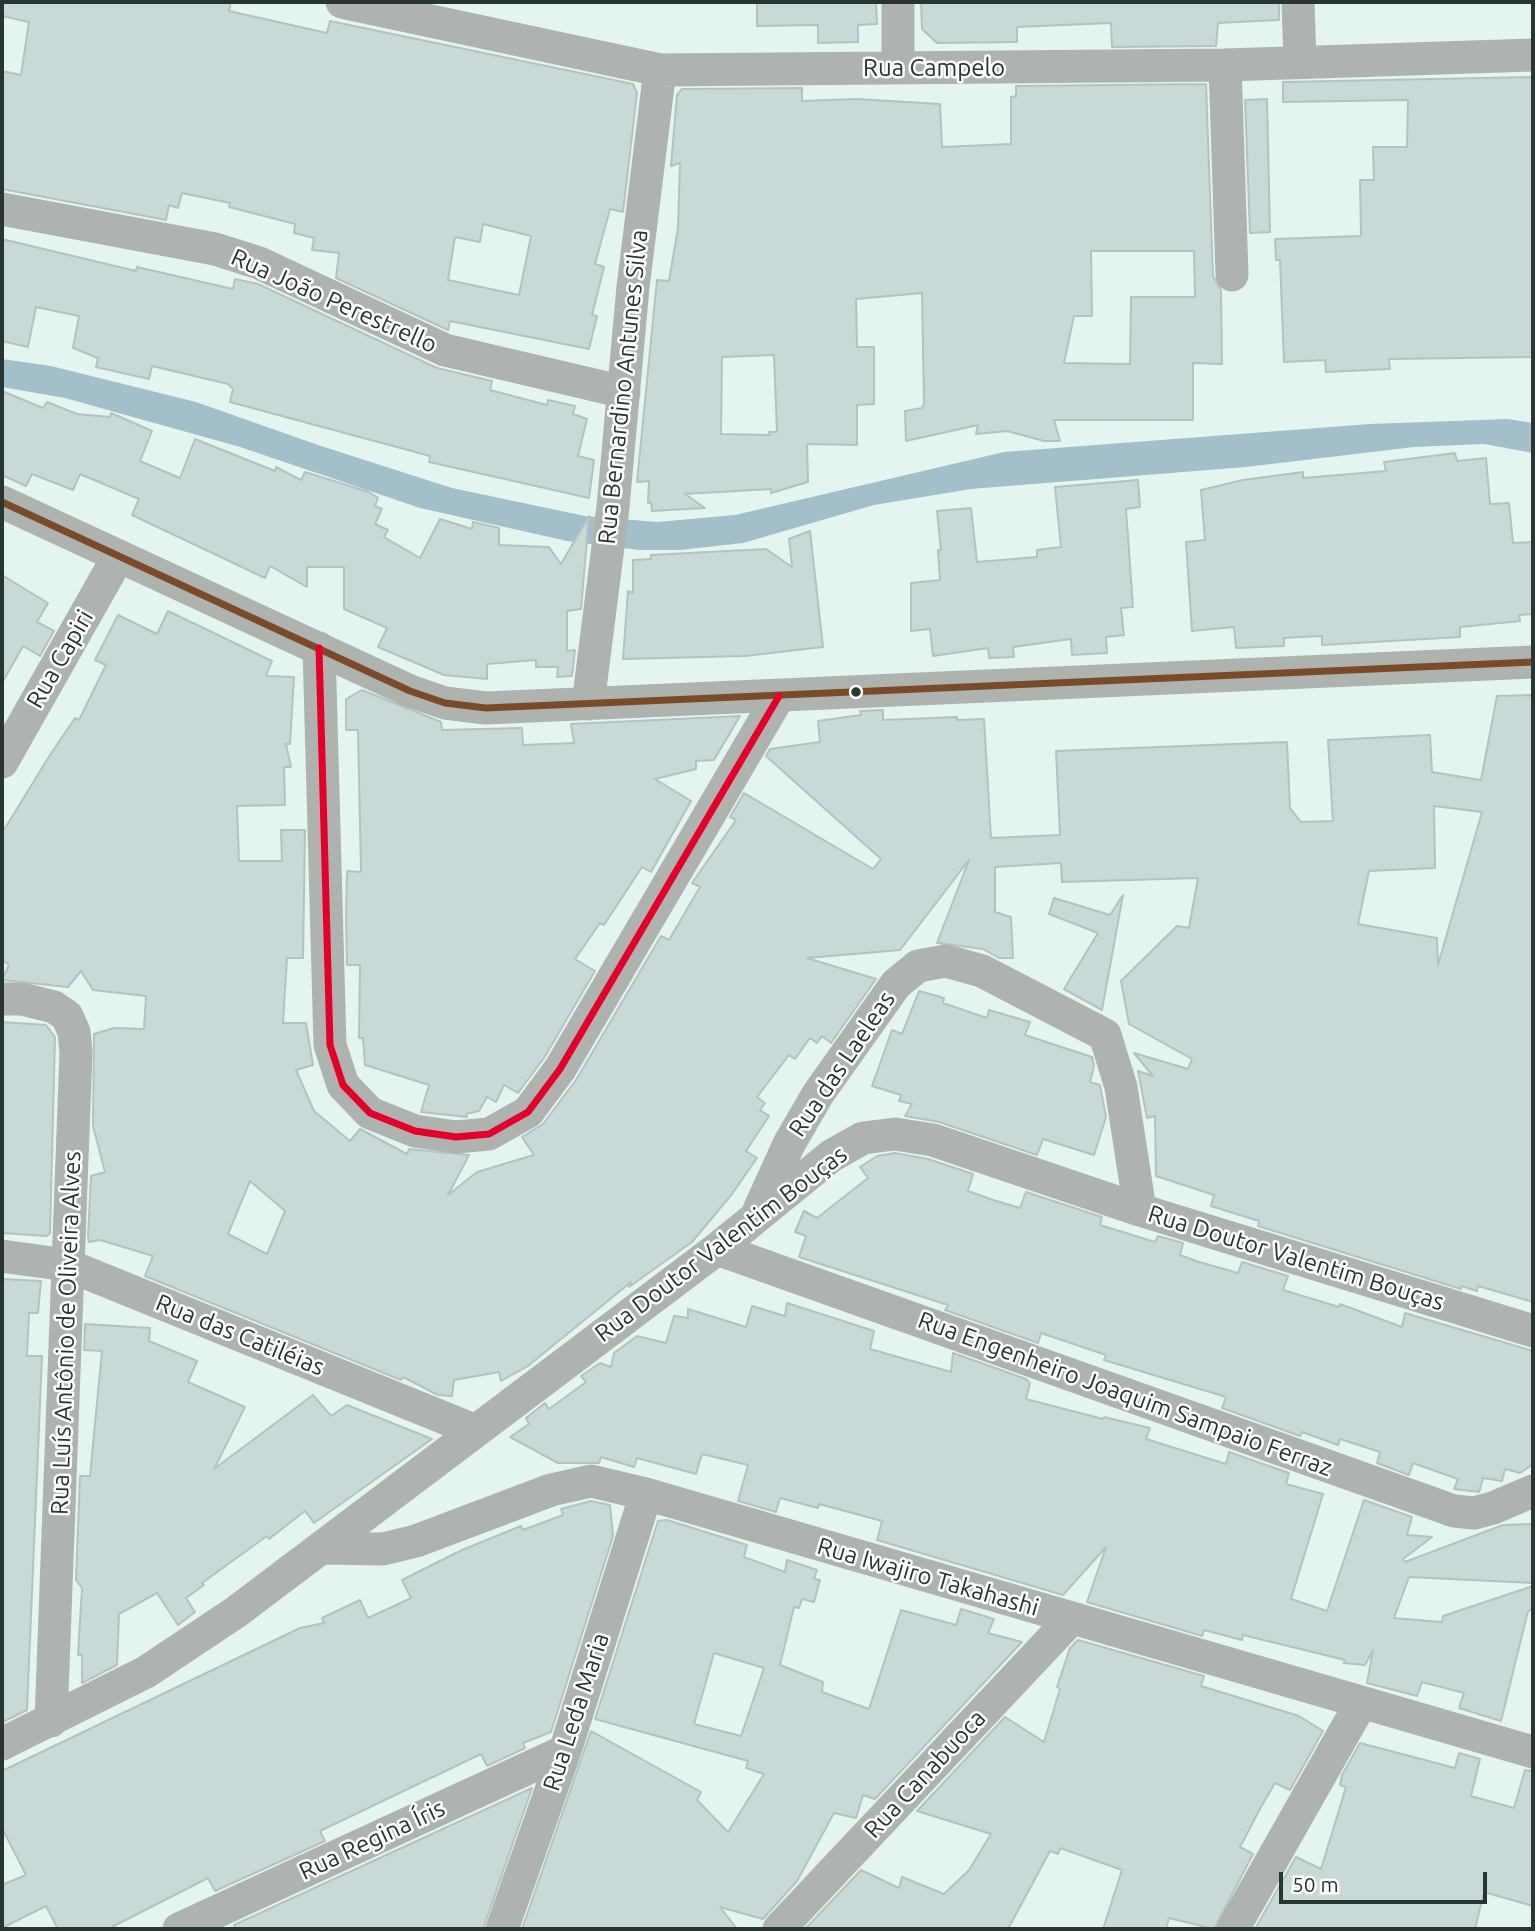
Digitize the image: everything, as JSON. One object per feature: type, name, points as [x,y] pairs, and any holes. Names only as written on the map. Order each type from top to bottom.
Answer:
[{"type":"street","name":"Rua Campelo","points":[[341,2],[468,14],[660,70],[1225,65],[1533,55]]},
{"type":"street","points":[[898,2],[898,68]]},
{"type":"street","points":[[1298,2],[1300,62]]},
{"type":"street","points":[[1225,65],[1232,275]]},
{"type":"street","name":"Rua Bernardino Antunes Silva","points":[[588,704],[613,507],[633,287],[660,70]]},
{"type":"street","name":"Rua João Perestrello","points":[[2,209],[215,249],[259,262],[445,350],[624,391]]},
{"type":"street","points":[[2,502],[410,691],[445,703],[486,708],[1533,662]]},
{"type":"street","name":"Rua Capiri","points":[[2,761],[118,557]]},
{"type":"street","points":[[319,648],[330,1045],[343,1085],[370,1113],[415,1131],[456,1137],[489,1134],[528,1112],[560,1069],[779,696]]},
{"type":"street","name":"Rua das Laeleas","points":[[757,1214],[789,1144],[818,1094],[896,984],[918,966],[946,961],[982,971],[1105,1035],[1121,1087],[1140,1210]]},
{"type":"street","name":"Rua Luís Antônio de Oliveira Alves","points":[[2,999],[22,999],[54,1007],[67,1016],[74,1032],[77,1087],[67,1265],[51,1721]]},
{"type":"street","name":"Rua Doutor Valentim Bouças","points":[[2,1744],[146,1672],[236,1612],[717,1249],[831,1156],[863,1138],[895,1134],[933,1140],[1140,1210],[1533,1331]]},
{"type":"street","name":"Rua Engenheiro Joaquim Sampaio Ferraz","points":[[717,1249],[1454,1511],[1474,1513],[1533,1491]]},
{"type":"street","name":"Rua das Catiléias","points":[[2,1256],[67,1265],[474,1430]]},
{"type":"street","name":"Rua Iwajiro Takahashi","points":[[323,1548],[351,1551],[383,1549],[404,1544],[551,1490],[591,1481],[646,1494],[1533,1752]]},
{"type":"street","name":"Rua Leda Maria","points":[[502,1929],[565,1751],[646,1494]]},
{"type":"street","name":"Rua Canabuoca","points":[[779,1929],[1071,1619]]},
{"type":"street","points":[[1233,1929],[1361,1703]]},
{"type":"street","name":"Rua Regina Íris","points":[[179,1929],[565,1751]]},
{"type":"water","points":[[2,359],[51,366],[196,402],[452,488],[585,516],[657,522],[735,515],[1004,452],[1370,424],[1507,419],[1533,423],[1533,453],[1484,444],[1414,447],[1246,467],[971,489],[874,505],[743,543],[680,550],[639,550],[567,541],[420,508],[240,447],[65,398],[2,387]]},
{"type":"building","points":[[2,2],[231,2],[229,11],[327,33],[330,21],[633,84],[637,93],[623,212],[610,209],[595,264],[604,267],[592,315],[597,316],[589,349],[450,321],[448,330],[336,278],[339,253],[312,250],[314,238],[294,233],[295,224],[229,207],[230,203],[182,193],[178,208],[169,205],[166,220],[2,189],[2,71],[21,75],[29,22],[2,16]],"holes":[[[483,224],[531,236],[519,295],[448,280],[455,237],[480,242]]]},
{"type":"building","points":[[757,2],[876,2],[877,24],[858,25],[858,42],[818,43],[818,25],[757,26]]},
{"type":"building","points":[[921,2],[1279,2],[1279,20],[1218,23],[1216,46],[1112,47],[1111,23],[1017,27],[1017,42],[937,43],[922,29]]},
{"type":"building","points":[[1533,77],[1533,357],[1389,359],[1390,369],[1326,372],[1325,360],[1284,362],[1280,260],[1276,260],[1275,239],[1361,236],[1360,180],[1374,180],[1373,147],[1407,147],[1408,100],[1283,102],[1283,82]]},
{"type":"building","points":[[1206,84],[1213,276],[1221,290],[1222,364],[1193,363],[1193,420],[1054,420],[1060,441],[1044,441],[1007,431],[976,434],[978,425],[906,441],[905,411],[922,408],[924,403],[922,293],[856,299],[857,347],[874,347],[874,404],[857,405],[857,445],[807,444],[808,482],[771,493],[771,489],[685,494],[705,508],[652,511],[651,502],[648,503],[649,481],[637,482],[657,280],[669,281],[678,228],[680,163],[671,166],[677,95],[682,89],[802,88],[802,101],[856,99],[940,104],[942,147],[1011,144],[1011,97],[1016,96],[1016,86]],"holes":[[[1091,251],[1194,251],[1195,297],[1131,297],[1130,364],[1064,363],[1074,316],[1092,316]],[[774,355],[777,432],[769,432],[770,435],[721,434],[722,357]]]},
{"type":"building","points":[[1267,99],[1270,232],[1250,233],[1245,100]]},
{"type":"building","points":[[2,239],[136,271],[137,267],[233,289],[235,279],[258,284],[437,368],[492,381],[490,390],[547,405],[548,400],[575,406],[573,414],[587,419],[578,456],[594,460],[589,498],[429,462],[430,456],[230,402],[233,389],[228,384],[152,366],[149,379],[96,367],[98,358],[73,348],[79,316],[36,307],[28,347],[2,341]]},
{"type":"building","points":[[2,391],[43,408],[47,402],[77,414],[110,417],[111,413],[152,431],[140,461],[180,478],[195,439],[275,471],[276,467],[301,480],[305,472],[369,492],[378,498],[375,506],[382,509],[375,524],[388,530],[384,537],[420,558],[440,519],[472,529],[473,522],[499,528],[499,545],[549,547],[561,564],[589,516],[581,609],[567,611],[567,651],[575,650],[572,676],[557,677],[558,667],[536,667],[536,660],[487,664],[487,679],[444,675],[378,647],[387,628],[344,609],[344,567],[307,567],[307,587],[270,566],[265,578],[132,515],[139,499],[80,474],[73,490],[32,474],[26,486],[2,475]]},
{"type":"building","points":[[1455,453],[1457,461],[1486,458],[1490,504],[1509,503],[1513,543],[1533,542],[1533,614],[1519,615],[1520,621],[1460,627],[1460,637],[1322,645],[1322,636],[1284,638],[1284,646],[1236,648],[1234,627],[1192,631],[1186,542],[1205,540],[1201,490],[1243,480],[1303,472],[1303,478],[1386,471],[1384,462]]},
{"type":"building","points":[[1138,480],[1140,507],[1126,509],[1133,607],[1121,608],[1124,635],[1106,637],[1107,653],[1072,655],[1071,639],[1013,647],[1014,657],[989,658],[988,648],[933,656],[930,629],[911,631],[911,583],[940,580],[938,550],[941,550],[937,511],[971,508],[977,562],[1037,557],[1037,550],[1061,547],[1055,487]]},
{"type":"building","points":[[810,531],[823,647],[745,656],[623,659],[628,591],[633,593],[633,560],[651,559],[651,555],[766,549],[792,567],[789,539]]},
{"type":"building","points":[[2,575],[48,603],[37,622],[54,631],[40,656],[23,646],[2,683]]},
{"type":"building","points":[[168,611],[272,661],[266,676],[294,677],[290,744],[286,744],[291,767],[284,767],[285,805],[237,806],[239,861],[282,861],[281,830],[305,830],[303,958],[287,958],[283,1023],[306,1023],[313,1065],[296,1070],[314,1111],[350,1141],[360,1129],[407,1154],[409,1149],[469,1155],[448,1195],[477,1172],[534,1155],[522,1137],[543,1124],[576,1080],[661,936],[669,940],[700,887],[692,883],[736,820],[730,817],[744,793],[873,869],[881,859],[766,756],[770,749],[820,742],[818,721],[861,715],[860,711],[883,710],[883,720],[957,717],[957,720],[984,719],[991,838],[1060,835],[1056,751],[1287,742],[1290,808],[1301,822],[1333,821],[1328,740],[1430,735],[1432,772],[1481,780],[1497,696],[1533,695],[1533,1302],[1478,1286],[1477,1291],[1462,1286],[1461,1289],[1258,1226],[1259,1221],[1211,1206],[1214,1195],[1156,1176],[1155,1116],[1147,1118],[1138,1071],[1153,1076],[1134,1053],[1188,1069],[1192,1059],[1129,1024],[1121,981],[1177,926],[1189,928],[1198,878],[1062,882],[1061,863],[995,867],[995,912],[1011,917],[1013,958],[999,958],[983,949],[937,943],[969,860],[900,950],[807,958],[876,979],[831,1043],[822,1036],[817,1043],[810,1038],[795,1059],[789,1055],[757,1097],[765,1103],[760,1110],[769,1116],[746,1151],[757,1158],[732,1194],[692,1242],[629,1287],[631,1282],[528,1366],[501,1381],[499,1372],[454,1380],[452,1396],[438,1395],[403,1377],[401,1380],[145,1276],[153,1256],[100,1240],[89,1242],[88,1237],[91,1176],[105,1172],[93,1126],[94,1034],[114,1028],[144,1029],[146,996],[93,990],[81,971],[68,987],[2,980],[9,965],[2,960],[2,833],[75,718],[79,720],[106,665],[95,660],[118,615],[157,634]],"holes":[[[1434,806],[1482,812],[1438,965],[1437,938],[1358,924],[1369,871],[1435,868]],[[250,1181],[285,1211],[267,1254],[228,1234]]]},
{"type":"building","points":[[362,690],[441,722],[442,730],[522,728],[523,745],[574,743],[571,724],[740,716],[714,760],[696,761],[696,769],[655,779],[691,801],[651,872],[642,867],[604,925],[600,923],[575,959],[595,971],[544,1058],[518,1093],[504,1085],[496,1102],[487,1097],[479,1111],[466,1114],[467,1117],[421,1112],[429,1085],[365,1065],[363,1038],[359,1038],[360,965],[347,965],[346,918],[347,871],[361,872],[358,730],[346,730],[346,699]]},
{"type":"building","points":[[1123,895],[1102,1010],[1064,989],[1098,933],[1049,914],[1054,898],[1110,915]]},
{"type":"building","points":[[919,991],[944,998],[943,1003],[987,1018],[989,1010],[1030,1022],[1025,1035],[1092,1057],[1094,1066],[1090,1082],[1100,1085],[1106,1117],[1094,1155],[1043,1139],[1037,1155],[939,1122],[905,1116],[912,1104],[899,1101],[901,1095],[872,1086],[892,1030],[902,1034]]},
{"type":"building","points":[[2,1022],[46,1025],[55,1037],[50,1233],[47,1236],[2,1233]]},
{"type":"building","points":[[895,1153],[928,1159],[973,1174],[968,1191],[993,1200],[1020,1208],[1026,1192],[1102,1217],[1100,1225],[1155,1242],[1158,1236],[1183,1243],[1180,1255],[1199,1262],[1238,1273],[1242,1262],[1288,1276],[1283,1290],[1339,1307],[1340,1304],[1402,1327],[1405,1313],[1533,1351],[1533,1464],[1520,1473],[1505,1469],[1502,1481],[1483,1478],[1479,1492],[1454,1489],[1458,1479],[1413,1463],[1409,1475],[1377,1463],[1380,1452],[1340,1439],[1338,1445],[1302,1432],[1300,1436],[1222,1408],[1226,1397],[1104,1360],[1106,1355],[1041,1333],[1038,1343],[945,1310],[948,1305],[799,1257],[806,1236],[795,1232],[804,1211],[817,1218],[868,1178],[860,1167],[877,1156]]},
{"type":"building","points":[[2,1279],[41,1281],[38,1313],[29,1313],[27,1356],[42,1356],[27,1710],[3,1722]]},
{"type":"building","points":[[787,1303],[874,1331],[870,1349],[951,1372],[953,1353],[1026,1379],[1030,1383],[1026,1399],[1150,1428],[1146,1439],[1226,1464],[1229,1452],[1289,1473],[1286,1484],[1323,1494],[1291,1599],[1327,1611],[1364,1500],[1412,1517],[1407,1535],[1432,1537],[1403,1559],[1405,1562],[1503,1525],[1533,1524],[1533,1583],[1409,1577],[1394,1618],[1442,1622],[1443,1616],[1533,1586],[1533,1609],[1528,1611],[1501,1721],[1459,1708],[1464,1693],[1422,1682],[1417,1696],[1367,1683],[1373,1650],[1365,1665],[1344,1663],[1345,1660],[1243,1635],[1242,1640],[1204,1630],[1202,1636],[1087,1602],[1106,1547],[1063,1595],[877,1540],[882,1521],[819,1504],[818,1508],[780,1498],[776,1512],[738,1501],[748,1465],[702,1454],[696,1474],[637,1458],[634,1467],[601,1457],[599,1463],[558,1463],[510,1437],[529,1424],[526,1418],[545,1403],[549,1409],[586,1382],[581,1376],[600,1363],[611,1367],[614,1353],[637,1336],[666,1343],[674,1316],[688,1318],[688,1309],[746,1327],[752,1306],[785,1316]]},
{"type":"building","points":[[85,1324],[150,1328],[149,1341],[197,1361],[188,1382],[245,1407],[214,1469],[313,1395],[331,1416],[347,1405],[432,1439],[314,1523],[305,1511],[269,1539],[267,1536],[202,1583],[204,1585],[186,1598],[195,1612],[178,1625],[157,1593],[119,1614],[117,1665],[82,1683],[82,1655],[78,1655],[82,1588],[76,1580],[80,1476],[90,1476],[102,1351],[84,1350]]},
{"type":"building","points":[[591,1501],[610,1505],[613,1536],[551,1732],[523,1743],[525,1748],[487,1766],[481,1754],[320,1831],[325,1841],[215,1891],[208,1878],[108,1929],[58,1929],[46,1906],[2,1928],[2,1885],[26,1875],[2,1828],[2,1771],[300,1628],[324,1623],[322,1618],[360,1600],[368,1618],[392,1607],[411,1598],[402,1580],[462,1550],[521,1526],[523,1530],[563,1515],[561,1509]]},
{"type":"building","points":[[667,1520],[747,1545],[744,1557],[785,1572],[787,1560],[817,1570],[814,1579],[820,1580],[814,1602],[802,1599],[799,1608],[794,1607],[780,1665],[823,1682],[822,1692],[869,1709],[901,1610],[956,1625],[961,1609],[994,1619],[988,1633],[1022,1642],[875,1799],[863,1795],[856,1818],[834,1813],[797,1881],[763,1919],[720,1907],[737,1929],[522,1929],[591,1731],[701,1792],[697,1800],[728,1832],[764,1774],[746,1768],[748,1761],[595,1719],[658,1521]],"holes":[[[714,1653],[764,1668],[741,1736],[694,1724]]]},
{"type":"building","points":[[1078,1640],[1204,1676],[1201,1686],[1299,1716],[1323,1731],[1290,1790],[1275,1783],[1261,1807],[1240,1847],[1253,1854],[1214,1929],[1169,1918],[1166,1929],[1103,1929],[1122,1870],[1060,1848],[1058,1854],[1050,1851],[1008,1929],[805,1929],[861,1870],[899,1888],[902,1877],[944,1894],[969,1870],[991,1834],[917,1811],[1005,1717],[1044,1742],[1060,1689],[1057,1687],[1070,1648]]},
{"type":"building","points":[[1360,1743],[1455,1768],[1459,1753],[1480,1759],[1471,1796],[1514,1808],[1525,1770],[1533,1771],[1533,1906],[1484,1892],[1475,1929],[1255,1929],[1296,1857],[1321,1869],[1346,1787],[1340,1785],[1342,1775]]},
{"type":"building","points":[[532,1788],[483,1929],[236,1929],[234,1925]]},
{"type":"transit line","points":[[2,502],[410,691],[445,703],[486,708],[1533,662]]},
{"type":"transit line","points":[[319,648],[330,1045],[343,1085],[370,1113],[415,1131],[456,1137],[489,1134],[528,1112],[560,1069],[779,696]]}]
